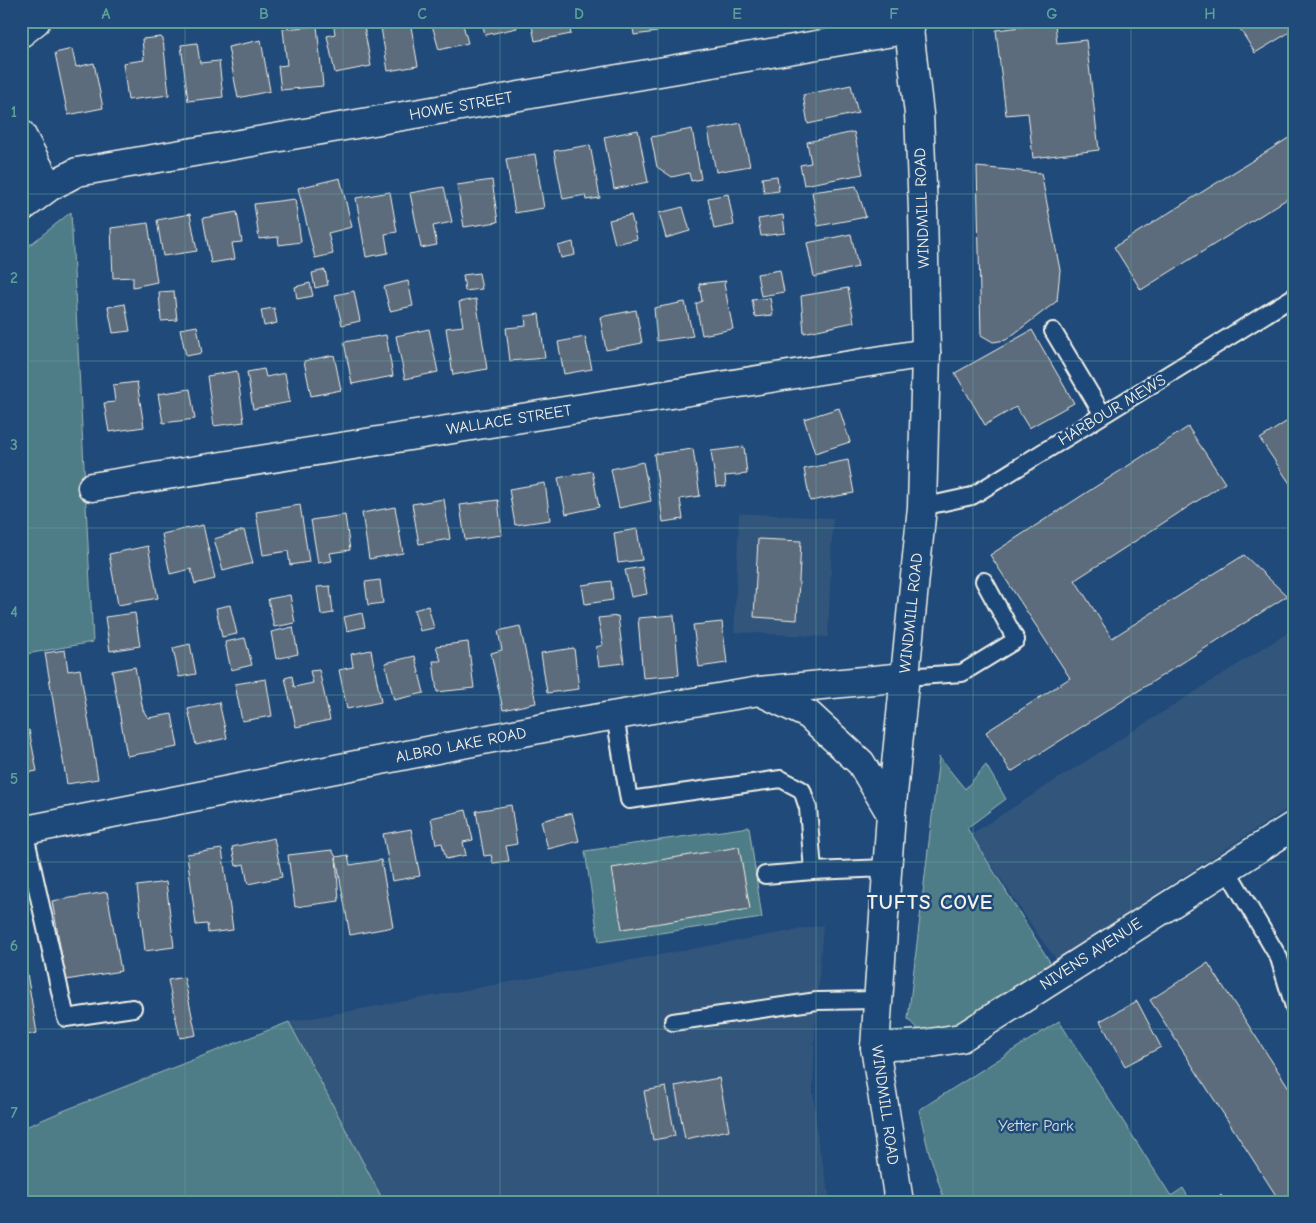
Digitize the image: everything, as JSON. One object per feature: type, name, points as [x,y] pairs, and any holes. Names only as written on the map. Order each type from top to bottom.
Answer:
[{"type":"street","points":[[21,33],[36,21]]},
{"type":"street","name":"HOWE STREET","points":[[21,208],[49,187],[77,172],[909,25]]},
{"type":"street","name":"WINDMILL ROAD","points":[[899,1202],[875,1047],[891,814],[922,507],[926,353],[923,210],[919,114],[909,25]]},
{"type":"street","points":[[21,134],[49,187]]},
{"type":"street","name":"WALLACE STREET","points":[[92,487],[926,353]]},
{"type":"street","name":"ALBRO LAKE ROAD","points":[[23,830],[615,716],[759,691],[905,677]]},
{"type":"street","points":[[759,691],[809,715],[861,763],[891,814]]},
{"type":"street","name":"NIVENS AVENUE","points":[[875,1047],[924,1044],[961,1038],[1295,825]]},
{"type":"lane","name":"HARBOUR MEWS","points":[[922,507],[972,496],[1295,296]]},
{"type":"lane","points":[[1052,331],[1103,414]]},
{"type":"lane","points":[[905,677],[962,673],[1016,640],[984,581]]},
{"type":"lane","points":[[615,716],[629,800],[781,779],[802,790],[808,808],[813,871]]},
{"type":"lane","points":[[23,830],[27,875],[66,1018],[133,1008]]},
{"type":"lane","points":[[765,875],[887,868]]},
{"type":"lane","points":[[1226,868],[1279,958],[1295,1010]]},
{"type":"lane","points":[[1279,958],[1295,964]]},
{"type":"lane","points":[[673,1022],[817,1002],[878,1000]]},
{"type":"shaded area","points":[[739,513],[833,518],[828,637],[734,632]]},
{"type":"shaded area","points":[[1295,628],[1295,804],[1148,899],[1107,931],[1058,962],[971,834]]},
{"type":"shaded area","points":[[823,925],[813,1089],[818,1142],[831,1202],[384,1202],[289,1022]]},
{"type":"green space","points":[[71,212],[93,642],[21,655],[21,252]]},
{"type":"green space","points":[[939,757],[965,789],[986,765],[1006,799],[967,828],[1053,967],[962,1026],[921,1033],[908,1019]]},
{"type":"green space","points":[[749,827],[762,918],[599,942],[585,851]]},
{"type":"green space","name":"Yetter Park","points":[[1059,1021],[1171,1196],[1183,1188],[1191,1202],[945,1202],[928,1149],[919,1110]]},
{"type":"green space","points":[[289,1022],[384,1202],[21,1202],[21,1129]]},
{"type":"building","points":[[333,21],[363,21],[371,66],[335,73],[327,36],[335,34]]},
{"type":"building","points":[[380,21],[410,21],[418,66],[388,71]]},
{"type":"building","points":[[431,21],[462,21],[468,43],[439,50]]},
{"type":"building","points":[[482,21],[516,21],[517,28],[485,35]]},
{"type":"building","points":[[531,21],[568,21],[571,34],[535,41]]},
{"type":"building","points":[[582,21],[613,21],[614,24],[583,29]]},
{"type":"building","points":[[632,21],[672,21],[672,23],[656,25],[657,32],[634,35]]},
{"type":"building","points":[[1235,21],[1295,21],[1295,29],[1255,53]]},
{"type":"building","points":[[1055,23],[1057,43],[1086,40],[1099,150],[1033,158],[1028,113],[1006,115],[996,30]]},
{"type":"building","points":[[317,26],[323,86],[281,90],[278,66],[287,65],[283,29]]},
{"type":"building","points":[[161,37],[163,39],[169,95],[128,100],[123,63],[144,60],[142,39]]},
{"type":"building","points":[[261,40],[270,91],[238,98],[228,47]]},
{"type":"building","points":[[197,43],[200,63],[219,61],[223,97],[188,101],[181,45]]},
{"type":"building","points":[[72,49],[76,67],[94,63],[103,108],[68,115],[55,53]]},
{"type":"building","points":[[851,85],[858,113],[808,124],[803,95]]},
{"type":"building","points":[[741,123],[750,166],[716,172],[708,130]]},
{"type":"building","points":[[692,129],[701,179],[691,181],[689,173],[672,177],[657,167],[651,137]]},
{"type":"building","points":[[638,130],[648,182],[614,189],[604,137]]},
{"type":"building","points":[[854,132],[863,174],[804,185],[800,165],[811,163],[807,142]]},
{"type":"building","points":[[1295,134],[1295,194],[1141,290],[1114,247]]},
{"type":"building","points":[[590,145],[600,198],[586,200],[585,195],[563,199],[554,151]]},
{"type":"building","points":[[535,154],[544,208],[515,213],[506,159]]},
{"type":"building","points":[[977,167],[1041,173],[1060,270],[1057,301],[1006,340],[993,342],[981,335]]},
{"type":"building","points":[[777,176],[779,191],[764,193],[762,178]]},
{"type":"building","points":[[340,178],[352,227],[328,233],[333,254],[315,258],[298,188]]},
{"type":"building","points":[[492,180],[498,222],[464,227],[457,185]]},
{"type":"building","points":[[856,186],[866,217],[818,226],[812,192]]},
{"type":"building","points":[[444,187],[452,222],[433,226],[437,245],[421,248],[410,193]]},
{"type":"building","points":[[390,192],[397,232],[385,234],[388,253],[366,257],[356,198]]},
{"type":"building","points":[[728,194],[734,225],[714,229],[708,198]]},
{"type":"building","points":[[295,199],[301,242],[279,245],[278,237],[259,239],[254,204]]},
{"type":"building","points":[[683,207],[690,231],[666,238],[659,213]]},
{"type":"building","points":[[237,212],[242,242],[232,243],[235,259],[211,263],[203,218]]},
{"type":"building","points":[[190,214],[197,251],[163,256],[157,220]]},
{"type":"building","points":[[631,215],[637,239],[615,244],[609,220]]},
{"type":"building","points":[[783,215],[785,233],[761,236],[758,219]]},
{"type":"building","points":[[148,223],[157,282],[133,287],[133,277],[113,278],[111,228]]},
{"type":"building","points":[[851,234],[858,267],[814,277],[807,243]]},
{"type":"building","points":[[573,242],[575,255],[561,258],[558,246]]},
{"type":"building","points":[[325,270],[328,285],[315,288],[312,273]]},
{"type":"building","points":[[780,270],[784,292],[761,296],[757,274]]},
{"type":"building","points":[[479,273],[482,289],[465,291],[463,275]]},
{"type":"building","points":[[408,281],[413,306],[390,311],[384,287]]},
{"type":"building","points":[[726,281],[724,284],[733,329],[702,335],[696,304],[702,301],[699,284]]},
{"type":"building","points":[[310,283],[313,296],[297,299],[295,287]]},
{"type":"building","points":[[848,288],[854,322],[804,333],[801,296]]},
{"type":"building","points":[[174,291],[177,320],[161,321],[159,292]]},
{"type":"building","points":[[354,291],[360,321],[342,325],[335,295]]},
{"type":"building","points":[[770,298],[773,315],[755,317],[752,300]]},
{"type":"building","points":[[476,299],[487,369],[453,375],[446,328],[463,326],[459,302]]},
{"type":"building","points":[[685,302],[693,336],[657,341],[654,308]]},
{"type":"building","points":[[125,304],[130,331],[113,333],[108,307]]},
{"type":"building","points":[[274,308],[277,323],[264,326],[261,310]]},
{"type":"building","points":[[636,310],[642,343],[606,350],[600,317]]},
{"type":"building","points":[[539,314],[545,358],[510,361],[506,328],[526,326],[525,316]]},
{"type":"building","points":[[197,326],[202,353],[186,356],[180,329]]},
{"type":"building","points":[[429,329],[438,372],[405,379],[396,336]]},
{"type":"building","points":[[1032,330],[1074,403],[1029,428],[1016,407],[985,425],[955,373]]},
{"type":"building","points":[[386,335],[393,376],[352,384],[344,342]]},
{"type":"building","points":[[585,337],[592,369],[564,374],[558,342]]},
{"type":"building","points":[[334,355],[341,390],[311,396],[304,361]]},
{"type":"building","points":[[264,369],[266,377],[285,373],[290,402],[253,409],[247,372]]},
{"type":"building","points":[[237,371],[244,422],[214,426],[207,376]]},
{"type":"building","points":[[137,382],[144,427],[109,432],[104,403],[115,402],[113,385]]},
{"type":"building","points":[[190,389],[195,419],[163,423],[158,394]]},
{"type":"building","points":[[839,408],[850,442],[815,453],[804,419]]},
{"type":"building","points":[[1295,416],[1295,491],[1260,439]]},
{"type":"building","points":[[1188,427],[1225,483],[1075,580],[1112,638],[1244,555],[1287,596],[1011,772],[986,732],[1070,678],[990,555]]},
{"type":"building","points":[[744,447],[747,474],[725,476],[726,487],[716,486],[711,451]]},
{"type":"building","points":[[693,449],[700,496],[680,499],[683,519],[663,522],[654,454]]},
{"type":"building","points":[[848,460],[854,493],[810,501],[804,469]]},
{"type":"building","points":[[643,462],[651,501],[619,508],[611,469]]},
{"type":"building","points":[[592,471],[599,507],[566,514],[558,478]]},
{"type":"building","points":[[545,483],[550,520],[515,525],[509,489]]},
{"type":"building","points":[[444,499],[450,539],[419,544],[412,504]]},
{"type":"building","points":[[498,500],[502,535],[465,540],[460,505]]},
{"type":"building","points":[[300,505],[309,562],[290,565],[288,551],[263,555],[256,512]]},
{"type":"building","points":[[395,507],[403,553],[369,559],[362,513]]},
{"type":"building","points":[[345,515],[350,550],[330,553],[332,561],[318,563],[311,520]]},
{"type":"building","points":[[203,525],[215,579],[195,584],[191,569],[170,574],[162,534]]},
{"type":"building","points":[[637,529],[642,560],[618,563],[614,533]]},
{"type":"building","points":[[244,530],[253,563],[223,571],[214,539]]},
{"type":"building","points":[[758,539],[801,541],[797,620],[754,617]]},
{"type":"building","points":[[148,546],[158,598],[118,605],[109,554]]},
{"type":"building","points":[[642,567],[647,594],[631,597],[625,570]]},
{"type":"building","points":[[380,580],[383,603],[368,605],[365,582]]},
{"type":"building","points":[[611,581],[613,600],[585,604],[582,585]]},
{"type":"building","points":[[330,586],[333,613],[321,615],[317,587]]},
{"type":"building","points":[[290,595],[295,623],[274,627],[268,599]]},
{"type":"building","points":[[230,605],[237,634],[222,637],[216,608]]},
{"type":"building","points":[[428,606],[434,628],[420,631],[414,610]]},
{"type":"building","points":[[135,613],[140,646],[110,651],[105,617]]},
{"type":"building","points":[[362,613],[365,627],[347,631],[344,617]]},
{"type":"building","points":[[674,615],[679,675],[643,678],[638,618]]},
{"type":"building","points":[[618,616],[624,663],[599,666],[596,647],[603,645],[598,618]]},
{"type":"building","points":[[722,622],[727,663],[699,667],[693,625]]},
{"type":"building","points":[[520,626],[536,703],[503,710],[491,653],[502,650],[498,631]]},
{"type":"building","points":[[293,627],[298,654],[276,659],[271,632]]},
{"type":"building","points":[[245,638],[252,665],[231,670],[225,642]]},
{"type":"building","points":[[468,642],[474,688],[437,692],[433,661],[441,661],[436,646]]},
{"type":"building","points":[[190,644],[196,674],[179,677],[173,648]]},
{"type":"building","points":[[574,648],[579,689],[547,693],[541,653]]},
{"type":"building","points":[[65,650],[68,671],[80,669],[98,779],[67,784],[45,653]]},
{"type":"building","points":[[371,650],[381,702],[347,709],[339,670],[353,667],[351,654]]},
{"type":"building","points":[[415,656],[424,693],[394,700],[385,663]]},
{"type":"building","points":[[135,667],[143,710],[148,718],[172,714],[178,747],[127,756],[112,671]]},
{"type":"building","points":[[319,670],[330,720],[296,727],[285,678],[292,676],[294,687],[313,683],[310,671]]},
{"type":"building","points":[[266,679],[272,716],[242,721],[235,684]]},
{"type":"building","points":[[219,702],[227,738],[196,745],[188,709]]},
{"type":"building","points":[[29,730],[37,771],[21,774],[21,732]]},
{"type":"building","points":[[511,805],[517,844],[506,846],[509,861],[493,863],[491,855],[484,856],[476,811]]},
{"type":"building","points":[[466,810],[473,840],[463,842],[466,855],[446,859],[442,843],[436,844],[431,818]]},
{"type":"building","points":[[572,813],[579,841],[548,849],[541,821]]},
{"type":"building","points":[[411,829],[420,876],[392,881],[383,834]]},
{"type":"building","points":[[274,838],[282,877],[248,884],[244,864],[236,866],[232,847]]},
{"type":"building","points":[[739,847],[750,909],[622,929],[612,868]]},
{"type":"building","points":[[222,849],[233,930],[208,933],[207,924],[196,925],[187,854]]},
{"type":"building","points":[[332,850],[336,857],[339,901],[295,907],[288,855]]},
{"type":"building","points":[[348,855],[350,865],[381,860],[393,927],[350,935],[336,857]]},
{"type":"building","points":[[166,882],[174,947],[145,951],[137,886]]},
{"type":"building","points":[[107,892],[121,971],[66,980],[52,901]]},
{"type":"building","points":[[21,938],[37,1033],[21,1036]]},
{"type":"building","points":[[1208,963],[1295,1097],[1295,1190],[1279,1200],[1150,1000]]},
{"type":"building","points":[[184,977],[196,1035],[180,1038],[168,980]]},
{"type":"building","points":[[1137,1001],[1161,1047],[1125,1066],[1100,1021]]},
{"type":"building","points":[[719,1078],[729,1130],[685,1139],[675,1086]]},
{"type":"building","points":[[666,1087],[675,1136],[653,1140],[644,1091]]},
{"type":"building","points":[[1221,1195],[1225,1202],[1211,1202]]},
{"type":"district","name":"TUFTS COVE","points":[[930,902]]}]
